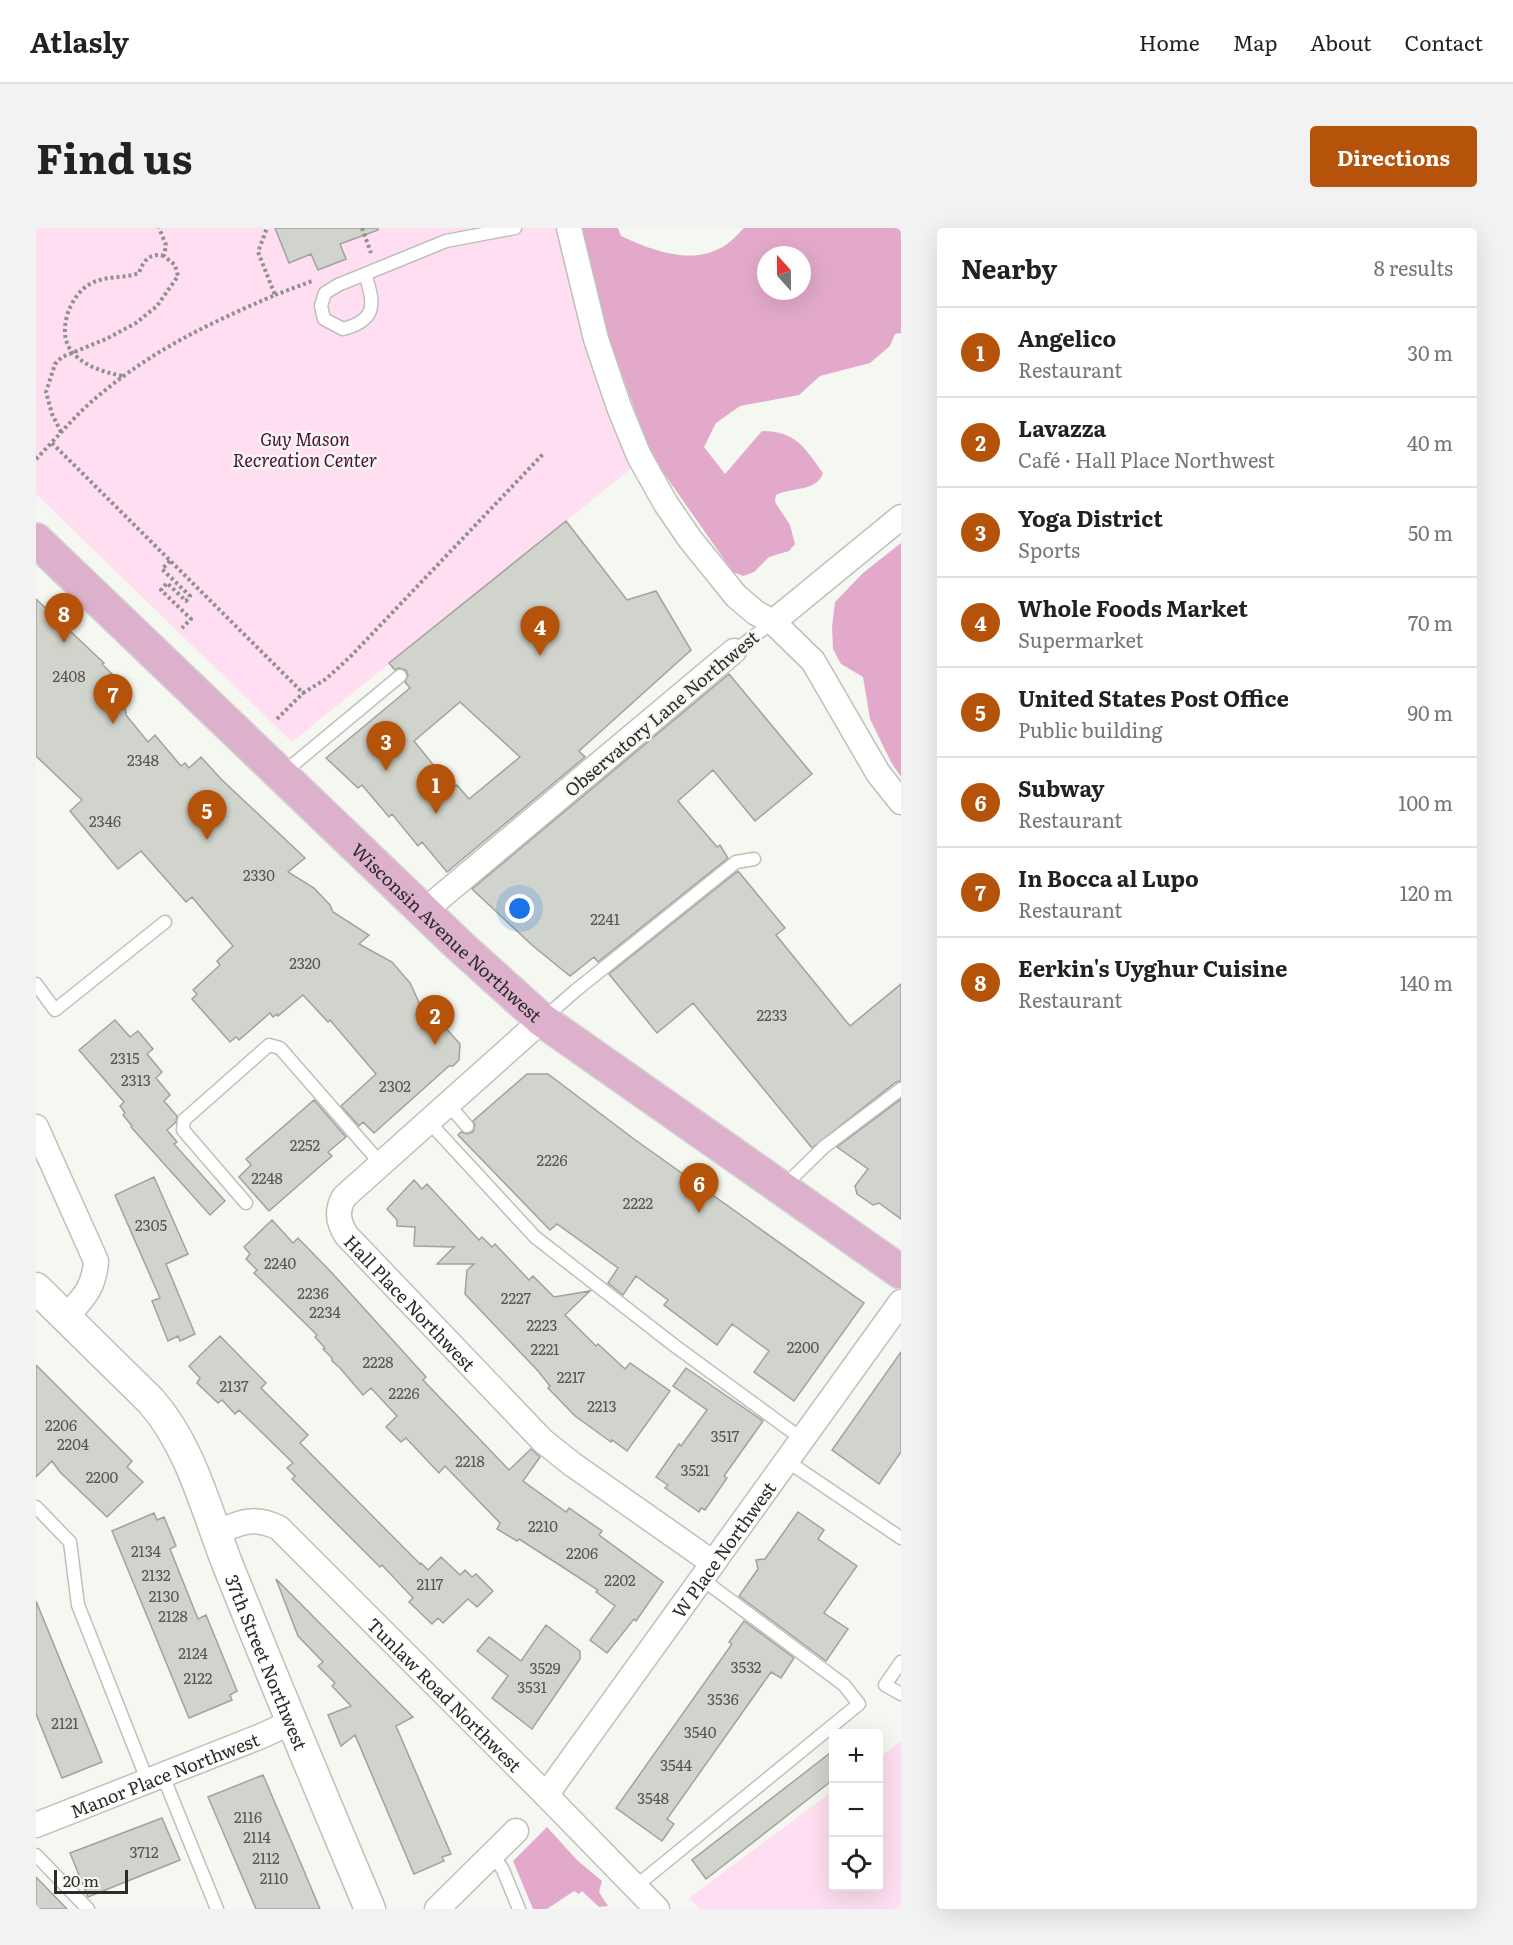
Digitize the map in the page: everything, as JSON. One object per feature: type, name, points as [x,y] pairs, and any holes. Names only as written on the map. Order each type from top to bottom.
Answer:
[{"type":"main road","name":"Wisconsin Avenue Northwest","points":[[36,540],[490,975],[542,1020],[901,1272]]},
{"type":"street","points":[[569,228],[596,339],[619,407],[639,456],[666,504],[690,539],[736,596],[756,613],[773,622],[813,661],[878,773],[901,802]]},
{"type":"street","name":"Observatory Lane Northwest","points":[[773,622],[901,517]]},
{"type":"street","name":"Observatory Lane Northwest","points":[[424,911],[734,651]]},
{"type":"street","name":"Hall Place Northwest","points":[[542,1020],[344,1197],[340,1204],[339,1221],[347,1236],[543,1441],[707,1571]]},
{"type":"street","points":[[36,1127],[96,1261],[95,1278],[88,1292],[65,1318],[36,1288]]},
{"type":"street","name":"W Place Northwest","points":[[546,1795],[901,1302]]},
{"type":"street","name":"37th Street Northwest","points":[[65,1318],[151,1401],[165,1417],[186,1456],[215,1533],[370,1909]]},
{"type":"street","name":"Tunlaw Road Northwest","points":[[215,1533],[242,1522],[254,1521],[266,1522],[279,1528],[657,1909]]},
{"type":"street","name":"Manor Place Northwest","points":[[37,1820],[155,1779],[292,1722]]},
{"type":"street","points":[[437,1909],[516,1832]]},
{"type":"lane","points":[[365,274],[371,290],[371,309],[360,324],[343,329],[324,319],[321,306],[325,293],[338,285],[365,274],[446,241],[515,228]]},
{"type":"lane","name":"Observatory Lane Northwest","points":[[734,651],[773,622]]},
{"type":"lane","points":[[281,774],[400,676]]},
{"type":"lane","points":[[542,1020],[736,862],[754,859]]},
{"type":"lane","points":[[36,984],[55,1010],[165,922]]},
{"type":"lane","points":[[246,1203],[183,1130],[184,1120],[269,1046],[280,1048],[382,1165]]},
{"type":"lane","points":[[782,1188],[824,1148],[901,1089]]},
{"type":"lane","points":[[449,1104],[467,1126]]},
{"type":"lane","points":[[429,1122],[536,1237],[675,1346],[802,1439]]},
{"type":"lane","points":[[787,1461],[901,1538]]},
{"type":"lane","points":[[36,1507],[70,1542],[78,1605],[155,1779],[217,1909]]},
{"type":"lane","points":[[635,1887],[859,1704],[844,1685],[707,1571]]},
{"type":"lane","points":[[901,1662],[885,1684],[901,1694]]},
{"type":"lane","points":[[36,1855],[88,1909]]},
{"type":"lane","points":[[493,1855],[503,1870],[519,1909]]},
{"type":"path","points":[[159,228],[166,245],[164,256]]},
{"type":"path","points":[[36,459],[95,398],[168,345],[203,326],[275,295],[258,252],[267,228]]},
{"type":"path","points":[[61,432],[52,414],[46,392],[55,364],[62,357],[73,353],[106,339],[136,323],[157,306],[178,276],[175,265],[158,254],[149,257],[141,266],[139,273],[99,280],[81,291],[66,316],[65,330],[73,353],[97,370],[123,376]]},
{"type":"path","points":[[52,443],[303,693]]},
{"type":"path","points":[[277,719],[303,693],[326,679],[351,656],[544,453]]},
{"type":"path","points":[[170,561],[162,569],[190,596],[186,601],[167,583],[161,590],[191,619],[182,628]]},
{"type":"green space","name":"Guy Mason Recreation Center","points":[[36,228],[559,228],[633,467],[292,742],[36,494]]},
{"type":"green space","points":[[901,1741],[901,1909],[700,1909],[689,1898],[829,1794],[829,1891],[883,1891],[883,1755]]},
{"type":"shaded area","points":[[581,228],[618,228],[621,236],[647,247],[688,256],[715,251],[744,228],[901,228],[901,333],[895,334],[890,346],[870,363],[820,376],[799,395],[740,406],[716,423],[704,447],[725,474],[762,431],[783,434],[791,438],[811,456],[823,473],[820,479],[809,486],[776,495],[775,502],[790,525],[795,544],[789,551],[769,557],[754,572],[743,576],[733,572],[663,472],[646,441],[606,330]]},
{"type":"shaded area","points":[[901,543],[901,777],[870,719],[863,677],[841,664],[833,649],[832,627],[835,602],[863,573]]},
{"type":"shaded area","points":[[547,1827],[577,1860],[602,1881],[599,1892],[608,1906],[599,1907],[582,1891],[579,1894],[574,1891],[547,1909],[533,1909],[513,1861]]},
{"type":"building","points":[[275,228],[378,228],[378,230],[340,244],[346,259],[318,270],[311,254],[289,263]]},
{"type":"building","points":[[566,521],[627,600],[656,591],[691,650],[579,751],[585,757],[447,872],[422,842],[418,846],[392,814],[389,817],[362,785],[358,788],[326,758],[410,688],[405,682],[408,675],[406,670],[399,668],[395,670],[389,663]],"holes":[[[460,702],[520,757],[469,799],[457,785],[452,788],[414,741]]]},
{"type":"building","points":[[36,599],[104,663],[102,664],[123,685],[126,715],[148,742],[155,735],[181,766],[185,763],[189,768],[201,757],[221,779],[305,858],[288,872],[314,888],[330,905],[333,912],[369,935],[359,944],[392,962],[410,983],[428,1022],[435,1016],[460,1044],[459,1060],[453,1066],[449,1066],[374,1133],[363,1122],[359,1126],[341,1106],[376,1074],[330,1020],[328,1022],[303,995],[278,1016],[277,1014],[273,1017],[270,1013],[239,1040],[236,1037],[230,1042],[192,999],[197,994],[193,990],[220,965],[217,961],[233,946],[192,897],[186,902],[141,851],[118,869],[70,811],[82,800],[36,756]]},
{"type":"building","points":[[729,674],[812,774],[755,821],[713,770],[678,801],[717,847],[720,845],[728,858],[598,962],[594,957],[570,976],[533,946],[472,889]]},
{"type":"building","points":[[738,871],[785,928],[776,935],[850,1026],[901,984],[901,1081],[896,1082],[812,1148],[693,1003],[657,1033],[609,974]]},
{"type":"building","points":[[115,1020],[130,1037],[138,1031],[153,1049],[147,1054],[162,1072],[156,1078],[170,1095],[164,1101],[177,1116],[176,1122],[167,1130],[177,1142],[174,1144],[225,1201],[210,1215],[131,1127],[120,1106],[124,1102],[79,1050]]},
{"type":"building","points":[[527,1074],[548,1074],[634,1139],[864,1303],[794,1401],[754,1372],[769,1351],[732,1324],[717,1345],[664,1305],[668,1300],[636,1276],[623,1295],[608,1283],[618,1268],[557,1224],[550,1230],[458,1135],[461,1132],[468,1134],[473,1132],[475,1125],[473,1121]]},
{"type":"building","points":[[901,1099],[901,1219],[879,1203],[873,1205],[857,1194],[855,1186],[868,1169],[837,1147]]},
{"type":"building","points":[[314,1100],[346,1137],[328,1152],[332,1156],[269,1211],[239,1177],[251,1165],[246,1159]]},
{"type":"building","points":[[154,1177],[188,1254],[166,1264],[195,1334],[180,1341],[178,1336],[168,1341],[152,1301],[160,1298],[115,1195]]},
{"type":"building","points":[[414,1180],[422,1189],[427,1184],[479,1240],[482,1237],[492,1247],[495,1244],[529,1280],[533,1276],[554,1297],[590,1291],[565,1315],[596,1346],[598,1344],[625,1369],[630,1363],[670,1391],[627,1451],[575,1416],[548,1388],[550,1386],[538,1371],[465,1294],[467,1270],[474,1264],[437,1264],[454,1247],[414,1246],[415,1227],[397,1226],[397,1220],[387,1209]]},
{"type":"building","points":[[272,1220],[293,1243],[298,1238],[332,1273],[426,1377],[423,1380],[509,1470],[531,1449],[540,1457],[523,1481],[566,1512],[569,1508],[602,1531],[599,1535],[663,1582],[636,1621],[634,1619],[607,1653],[590,1640],[615,1606],[596,1592],[598,1590],[519,1539],[517,1541],[497,1529],[500,1523],[445,1466],[439,1473],[406,1438],[401,1442],[386,1427],[397,1416],[371,1388],[363,1395],[332,1361],[323,1349],[325,1348],[315,1337],[317,1335],[254,1273],[257,1270],[246,1259],[250,1254],[244,1247]]},
{"type":"building","points":[[220,1336],[266,1383],[261,1388],[308,1435],[300,1443],[420,1564],[428,1570],[441,1557],[460,1575],[465,1570],[472,1577],[476,1574],[493,1591],[477,1607],[468,1599],[443,1623],[438,1618],[432,1624],[409,1602],[413,1598],[382,1565],[380,1567],[292,1479],[295,1476],[287,1468],[293,1463],[239,1410],[235,1414],[222,1400],[218,1403],[197,1383],[200,1378],[189,1366]]},
{"type":"building","points":[[901,1352],[901,1452],[879,1484],[832,1450]]},
{"type":"building","points":[[36,1365],[132,1461],[127,1467],[143,1482],[107,1517],[60,1472],[52,1461],[36,1477]]},
{"type":"building","points":[[686,1368],[763,1421],[724,1476],[727,1478],[705,1510],[701,1508],[699,1512],[665,1488],[668,1485],[656,1477],[707,1410],[673,1386]]},
{"type":"building","points":[[798,1512],[824,1530],[818,1539],[857,1566],[824,1613],[848,1629],[826,1661],[739,1596],[758,1569],[756,1560],[765,1559]]},
{"type":"building","points":[[154,1513],[157,1520],[164,1517],[176,1546],[170,1549],[198,1619],[206,1615],[237,1691],[230,1695],[232,1700],[189,1718],[112,1531]]},
{"type":"building","points":[[276,1579],[413,1717],[396,1726],[451,1854],[442,1857],[444,1861],[414,1874],[355,1735],[341,1746],[328,1715],[351,1706],[332,1686],[335,1683],[318,1666],[323,1662],[298,1636]]},
{"type":"building","points":[[36,1601],[102,1762],[62,1778],[36,1714]]},
{"type":"building","points":[[744,1621],[794,1658],[781,1678],[771,1672],[667,1819],[674,1824],[662,1841],[616,1808],[732,1644],[729,1642]]},
{"type":"building","points":[[546,1625],[580,1651],[580,1659],[532,1729],[492,1698],[508,1676],[477,1651],[489,1637],[521,1661]]},
{"type":"building","points":[[829,1754],[829,1783],[706,1879],[692,1860]]},
{"type":"building","points":[[263,1775],[320,1909],[256,1909],[208,1797]]},
{"type":"building","points":[[162,1818],[180,1860],[88,1897],[70,1853]]},
{"type":"building","points":[[36,1877],[67,1909],[36,1909]]},
{"type":"place","name":"Eerkin's Uyghur Cuisine","points":[[64,643]]},
{"type":"place","name":"Whole Foods Market","points":[[540,656]]},
{"type":"place","name":"In Bocca al Lupo","points":[[113,724]]},
{"type":"place","name":"Yoga District","points":[[386,771]]},
{"type":"place","name":"Angelico","points":[[436,814]]},
{"type":"place","name":"United States Post Office","points":[[207,840]]},
{"type":"place","name":"Lavazza","points":[[435,1045]]},
{"type":"place","name":"Subway","points":[[699,1213]]}]
